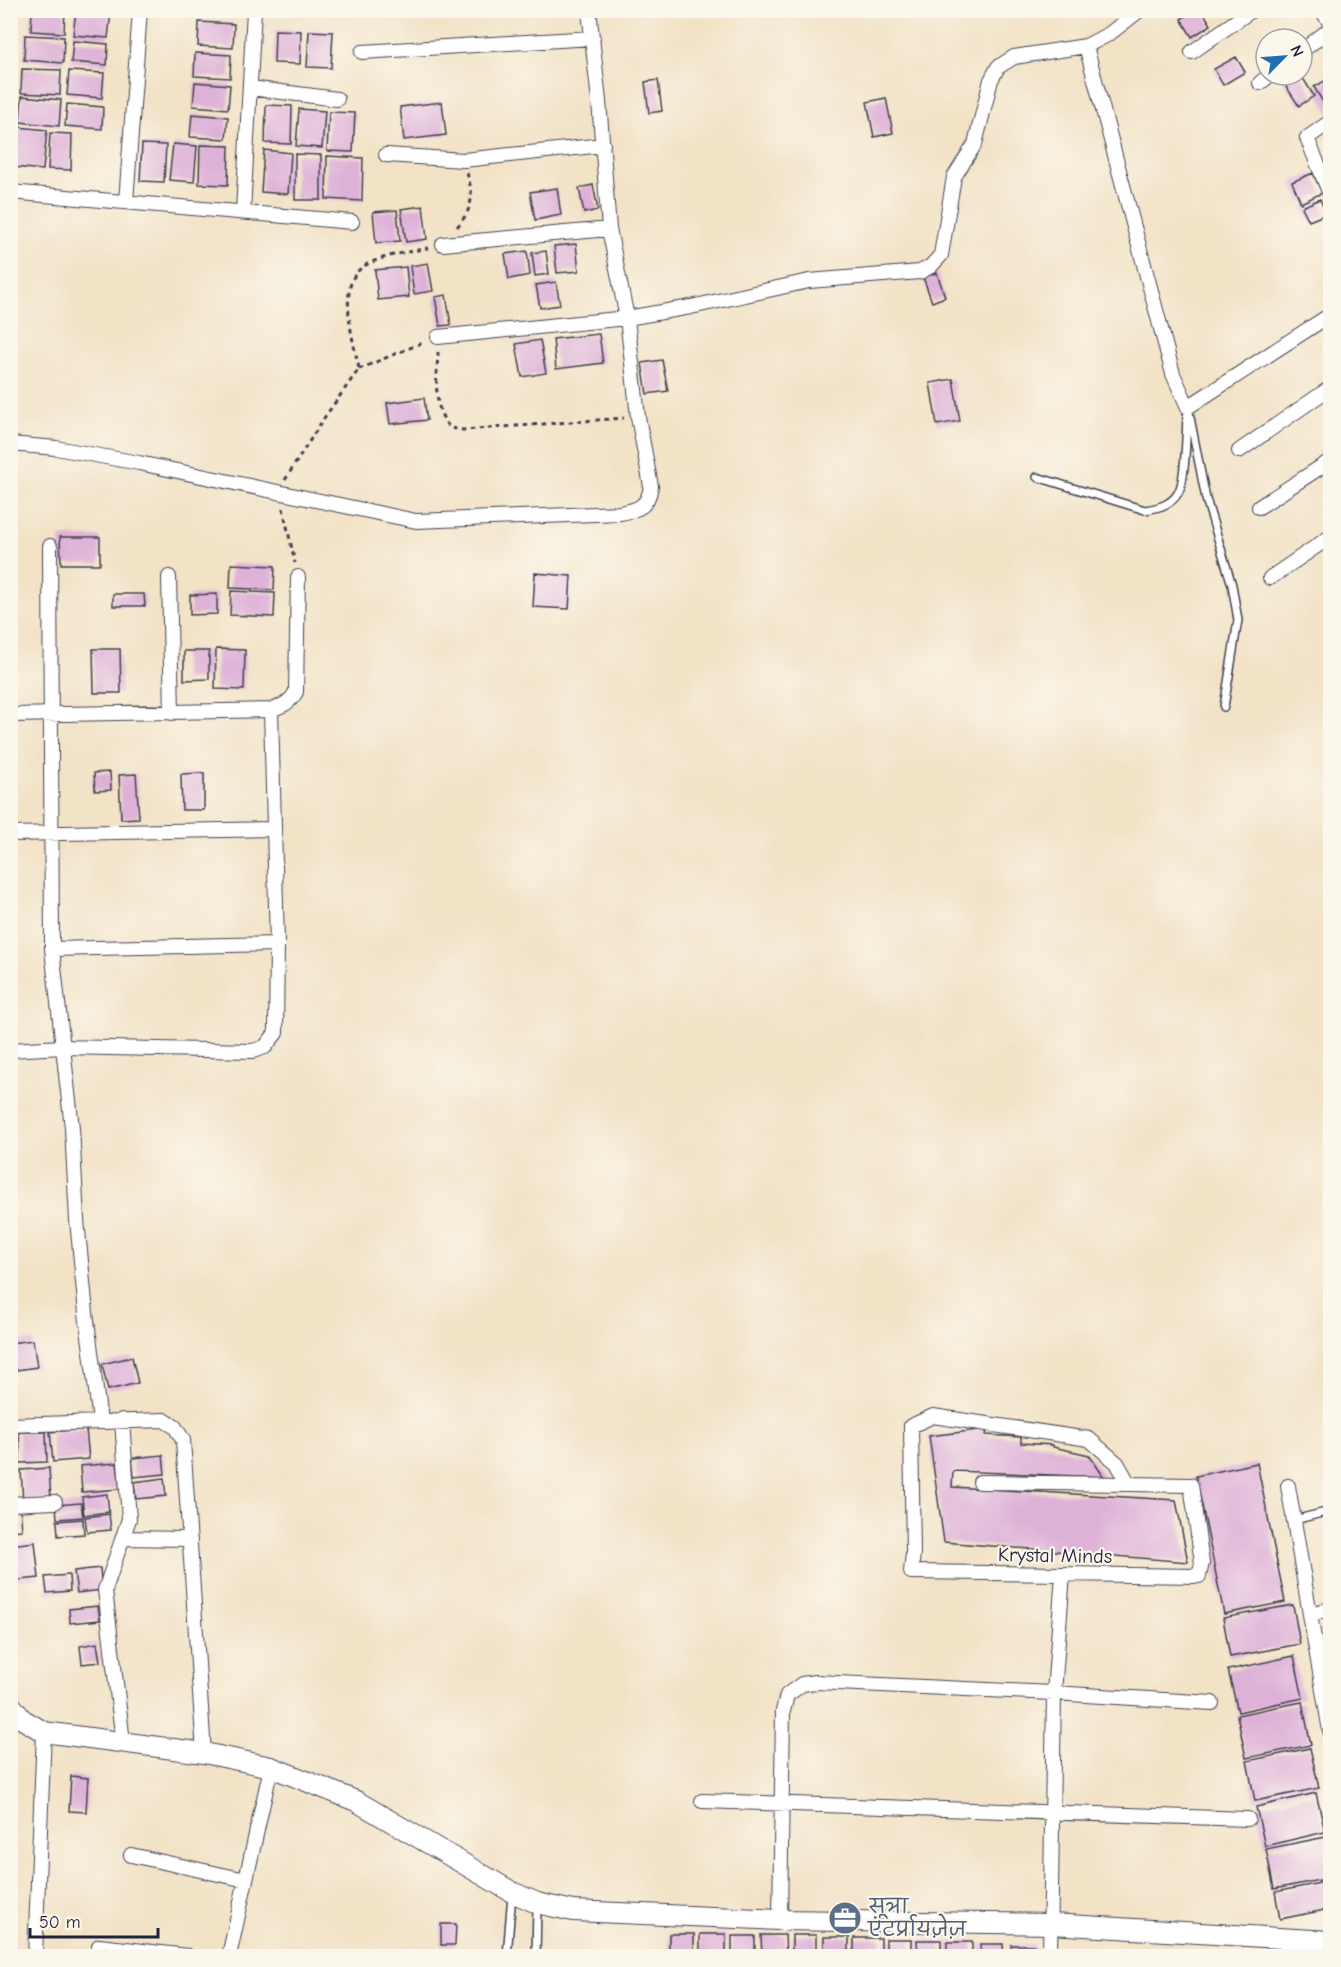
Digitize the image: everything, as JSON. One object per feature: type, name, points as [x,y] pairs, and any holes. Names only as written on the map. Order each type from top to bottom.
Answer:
[{"type":"street","points":[[126,202],[140,10]]},
{"type":"street","points":[[243,212],[254,10]]},
{"type":"street","points":[[10,444],[56,448],[279,491],[416,521],[620,513],[634,511],[644,504],[649,497],[651,486],[638,417],[627,318],[609,229],[589,10]]},
{"type":"street","points":[[438,337],[627,318],[691,308],[809,281],[920,272],[931,266],[941,255],[954,177],[975,144],[991,80],[998,67],[1014,57],[1086,46],[1109,34],[1140,10]]},
{"type":"street","points":[[1192,52],[1252,10]]},
{"type":"street","points":[[1322,10],[1330,23]]},
{"type":"street","points":[[1314,42],[1330,29]]},
{"type":"street","points":[[362,52],[593,38]]},
{"type":"street","points":[[1086,46],[1173,374],[1188,407],[1330,315]]},
{"type":"street","points":[[250,88],[338,99]]},
{"type":"street","points":[[1330,122],[1307,138],[1330,194]]},
{"type":"street","points":[[386,155],[464,160],[603,145]]},
{"type":"street","points":[[10,192],[352,222]]},
{"type":"street","points":[[443,244],[609,229]]},
{"type":"street","points":[[1239,451],[1330,388]]},
{"type":"street","points":[[1259,507],[1330,461]]},
{"type":"street","points":[[1270,578],[1330,537]]},
{"type":"street","points":[[50,546],[52,950],[72,1128],[77,1220],[86,1313],[100,1421]]},
{"type":"street","points":[[169,577],[172,713]]},
{"type":"street","points":[[10,715],[272,710],[292,700],[296,692],[298,577]]},
{"type":"street","points":[[10,1050],[62,1047],[247,1051],[265,1047],[276,1033],[277,945],[272,710]]},
{"type":"street","points":[[10,834],[274,829]]},
{"type":"street","points":[[52,950],[277,945]]},
{"type":"street","name":"Krystal Minds","points":[[933,1416],[1089,1438],[1117,1463],[1129,1484],[1191,1485],[1202,1563],[1199,1576],[911,1572],[913,1553],[911,1426],[933,1416]]},
{"type":"street","points":[[122,1420],[129,1519],[105,1590],[123,1742]]},
{"type":"street","points":[[10,1425],[164,1420],[175,1427],[183,1440],[204,1753]]},
{"type":"street","points":[[980,1482],[1129,1484]]},
{"type":"street","points":[[1288,1486],[1330,1731]]},
{"type":"street","points":[[10,1504],[55,1502]]},
{"type":"street","points":[[123,1538],[190,1539]]},
{"type":"street","points":[[1050,1956],[1054,1694],[1063,1574]]},
{"type":"street","points":[[1310,1614],[1330,1609]]},
{"type":"street","points":[[780,1920],[783,1711],[787,1695],[802,1684],[816,1682],[1212,1704]]},
{"type":"street","points":[[10,1704],[22,1719],[44,1732],[204,1753],[271,1767],[356,1801],[512,1892],[537,1902],[573,1911],[780,1920],[1052,1924],[1330,1941]]},
{"type":"street","points":[[35,1956],[44,1732]]},
{"type":"street","points":[[229,1956],[271,1767]]},
{"type":"street","points":[[702,1801],[1248,1819]]},
{"type":"street","points":[[130,1855],[246,1880]]},
{"type":"street","points":[[99,1946],[188,1956]]},
{"type":"lane","points":[[1037,477],[1145,510],[1160,508],[1179,492],[1188,407]]},
{"type":"lane","points":[[1188,407],[1206,499],[1232,585],[1238,620],[1224,707]]},
{"type":"lane","points":[[1294,1520],[1330,1511]]},
{"type":"lane","points":[[507,1956],[512,1892]]},
{"type":"lane","points":[[536,1956],[537,1902]]},
{"type":"path","points":[[359,369],[349,320],[349,289],[357,272],[375,261],[443,244],[472,205],[471,186],[464,160]]},
{"type":"path","points":[[298,577],[279,491],[324,418],[359,369],[438,337],[437,395],[442,419],[450,428],[463,430],[638,417]]},
{"type":"building","points":[[32,10],[65,10],[64,33],[31,31]]},
{"type":"building","points":[[76,10],[111,12],[108,38],[73,35]]},
{"type":"building","points":[[1175,10],[1188,10],[1179,16]]},
{"type":"building","points":[[1195,10],[1202,10],[1211,25],[1192,37],[1181,19]]},
{"type":"building","points":[[199,22],[234,24],[233,48],[198,46]]},
{"type":"building","points":[[275,30],[301,31],[300,64],[274,63]]},
{"type":"building","points":[[309,31],[333,32],[331,68],[307,67]]},
{"type":"building","points":[[25,35],[64,37],[63,63],[24,60]]},
{"type":"building","points":[[73,41],[108,44],[107,65],[71,62]]},
{"type":"building","points":[[195,53],[231,55],[230,78],[194,76]]},
{"type":"building","points":[[1236,57],[1245,72],[1223,85],[1214,69]]},
{"type":"building","points":[[22,69],[61,70],[60,95],[21,93]]},
{"type":"building","points":[[69,71],[104,73],[102,98],[67,95]]},
{"type":"building","points":[[1328,79],[1330,114],[1314,87]]},
{"type":"building","points":[[658,80],[662,111],[649,113],[645,82]]},
{"type":"building","points":[[195,82],[230,85],[228,109],[193,106]]},
{"type":"building","points":[[1286,87],[1308,87],[1314,96],[1299,106]]},
{"type":"building","points":[[22,96],[61,100],[59,126],[20,122]]},
{"type":"building","points":[[886,98],[893,133],[874,137],[867,102]]},
{"type":"building","points":[[442,102],[446,135],[404,140],[400,107]]},
{"type":"building","points":[[67,104],[103,107],[102,129],[65,126]]},
{"type":"building","points":[[266,105],[292,106],[291,144],[265,143]]},
{"type":"building","points":[[299,109],[325,111],[322,148],[296,146]]},
{"type":"building","points":[[329,112],[355,113],[353,152],[327,151]]},
{"type":"building","points":[[192,114],[228,117],[226,139],[190,137]]},
{"type":"building","points":[[18,127],[47,130],[43,170],[14,167]]},
{"type":"building","points":[[50,133],[72,134],[71,170],[48,169]]},
{"type":"building","points":[[142,144],[166,145],[164,182],[140,181]]},
{"type":"building","points":[[173,144],[197,146],[194,182],[169,180]]},
{"type":"building","points":[[200,145],[229,146],[228,185],[199,184]]},
{"type":"building","points":[[264,150],[291,153],[288,194],[261,192]]},
{"type":"building","points":[[295,154],[321,155],[321,200],[295,200]]},
{"type":"building","points":[[327,156],[363,158],[362,201],[326,199]]},
{"type":"building","points":[[1313,173],[1322,193],[1301,203],[1292,182]]},
{"type":"building","points":[[593,185],[598,210],[584,213],[579,188]]},
{"type":"building","points":[[557,188],[561,215],[535,220],[530,192]]},
{"type":"building","points":[[1320,199],[1326,214],[1309,221],[1302,207]]},
{"type":"building","points":[[423,206],[427,239],[406,242],[401,209]]},
{"type":"building","points":[[397,210],[400,241],[376,243],[373,212]]},
{"type":"building","points":[[576,244],[579,271],[557,273],[554,246]]},
{"type":"building","points":[[527,251],[530,275],[509,279],[505,254]]},
{"type":"building","points":[[546,251],[549,274],[535,276],[532,253]]},
{"type":"building","points":[[428,263],[433,291],[414,294],[410,266]]},
{"type":"building","points":[[406,267],[409,297],[378,300],[375,270]]},
{"type":"building","points":[[937,273],[945,297],[932,302],[923,277]]},
{"type":"building","points":[[556,282],[560,305],[540,308],[536,285]]},
{"type":"building","points":[[446,295],[451,325],[440,326],[435,297]]},
{"type":"building","points":[[599,334],[603,363],[556,369],[553,339]]},
{"type":"building","points":[[540,340],[546,373],[522,377],[516,344]]},
{"type":"building","points":[[662,360],[668,391],[647,394],[642,363]]},
{"type":"building","points":[[953,379],[960,421],[937,425],[930,383]]},
{"type":"building","points":[[424,398],[427,420],[390,424],[387,403]]},
{"type":"building","points":[[60,537],[100,537],[100,564],[61,564]]},
{"type":"building","points":[[231,564],[275,566],[274,590],[230,588]]},
{"type":"building","points":[[535,573],[571,576],[569,609],[533,607]]},
{"type":"building","points":[[231,591],[275,593],[274,617],[230,615]]},
{"type":"building","points":[[113,594],[144,594],[145,606],[113,606]]},
{"type":"building","points":[[217,594],[217,614],[190,615],[190,595]]},
{"type":"building","points":[[93,649],[120,649],[121,693],[94,693]]},
{"type":"building","points":[[216,649],[245,650],[244,690],[215,689]]},
{"type":"building","points":[[184,651],[209,651],[209,679],[184,680]]},
{"type":"building","points":[[110,772],[111,790],[95,791],[94,773]]},
{"type":"building","points":[[204,773],[204,810],[182,810],[181,774]]},
{"type":"building","points":[[136,774],[139,818],[121,819],[119,775]]},
{"type":"building","points":[[33,1340],[37,1367],[10,1371],[10,1343]]},
{"type":"building","points":[[132,1357],[138,1383],[108,1390],[102,1364]]},
{"type":"building","points":[[86,1429],[89,1459],[53,1462],[50,1432]]},
{"type":"building","points":[[987,1429],[986,1435],[1021,1437],[1021,1443],[1053,1445],[1053,1447],[1089,1455],[1104,1477],[953,1471],[952,1487],[1176,1500],[1188,1562],[944,1542],[929,1436]]},
{"type":"building","points":[[19,1432],[46,1432],[47,1462],[20,1463]]},
{"type":"building","points":[[15,1433],[16,1450],[10,1450],[10,1434]]},
{"type":"building","points":[[163,1455],[165,1474],[134,1477],[132,1458]]},
{"type":"building","points":[[117,1463],[120,1489],[82,1492],[80,1466]]},
{"type":"building","points":[[1257,1463],[1285,1602],[1224,1614],[1196,1476]]},
{"type":"building","points":[[49,1468],[51,1500],[23,1502],[21,1470]]},
{"type":"building","points":[[164,1478],[166,1496],[136,1499],[134,1482]]},
{"type":"building","points":[[107,1494],[109,1512],[84,1515],[82,1497]]},
{"type":"building","points":[[81,1503],[83,1517],[57,1519],[56,1505]]},
{"type":"building","points":[[20,1506],[22,1530],[10,1531],[10,1507]]},
{"type":"building","points":[[109,1514],[111,1530],[87,1532],[85,1517]]},
{"type":"building","points":[[83,1519],[84,1534],[58,1536],[57,1521]]},
{"type":"building","points":[[35,1542],[39,1578],[10,1581],[10,1545]]},
{"type":"building","points":[[100,1568],[102,1590],[77,1593],[74,1571]]},
{"type":"building","points":[[69,1575],[70,1591],[47,1593],[45,1577]]},
{"type":"building","points":[[1293,1605],[1300,1644],[1230,1657],[1223,1618]]},
{"type":"building","points":[[98,1606],[100,1620],[70,1623],[69,1609]]},
{"type":"building","points":[[97,1643],[100,1662],[82,1664],[80,1646]]},
{"type":"building","points":[[1294,1656],[1303,1698],[1238,1712],[1228,1670]]},
{"type":"building","points":[[1302,1702],[1311,1745],[1246,1758],[1237,1715]]},
{"type":"building","points":[[1310,1748],[1319,1788],[1255,1801],[1247,1761]]},
{"type":"building","points":[[71,1776],[88,1778],[86,1812],[69,1811]]},
{"type":"building","points":[[1316,1793],[1325,1832],[1265,1846],[1256,1807]]},
{"type":"building","points":[[1326,1837],[1330,1859],[1330,1878],[1274,1889],[1266,1849]]},
{"type":"building","points":[[1330,1881],[1330,1909],[1280,1919],[1275,1892]]},
{"type":"building","points":[[441,1924],[456,1924],[455,1945],[441,1945]]},
{"type":"building","points":[[669,1934],[694,1934],[694,1956],[669,1956]]},
{"type":"building","points":[[700,1934],[726,1934],[726,1956],[700,1956]]},
{"type":"building","points":[[761,1935],[785,1935],[786,1956],[762,1956]]},
{"type":"building","points":[[792,1935],[816,1935],[816,1956],[792,1956]]},
{"type":"building","points":[[732,1936],[755,1936],[755,1956],[732,1956]]},
{"type":"building","points":[[824,1937],[849,1937],[849,1956],[824,1956]]},
{"type":"building","points":[[854,1938],[881,1938],[881,1956],[854,1956]]},
{"type":"building","points":[[886,1939],[911,1939],[911,1956],[886,1956]]},
{"type":"building","points":[[917,1940],[941,1940],[941,1956],[918,1956]]},
{"type":"building","points":[[947,1942],[972,1942],[972,1956],[947,1956]]},
{"type":"building","points":[[980,1944],[1003,1944],[1004,1956],[981,1956]]},
{"type":"building","points":[[1011,1945],[1034,1945],[1034,1956],[1011,1956]]},
{"type":"building","points":[[1071,1948],[1096,1948],[1097,1956],[1071,1956]]},
{"type":"building","points":[[1103,1951],[1128,1951],[1128,1956],[1103,1956]]},
{"type":"building","points":[[1134,1952],[1158,1952],[1158,1956],[1134,1956]]},
{"type":"building","points":[[1165,1952],[1189,1952],[1189,1956],[1165,1956]]},
{"type":"place","name":"सूत्रा एंटर्प्रायज़ेज़","points":[[845,1918]]}]
